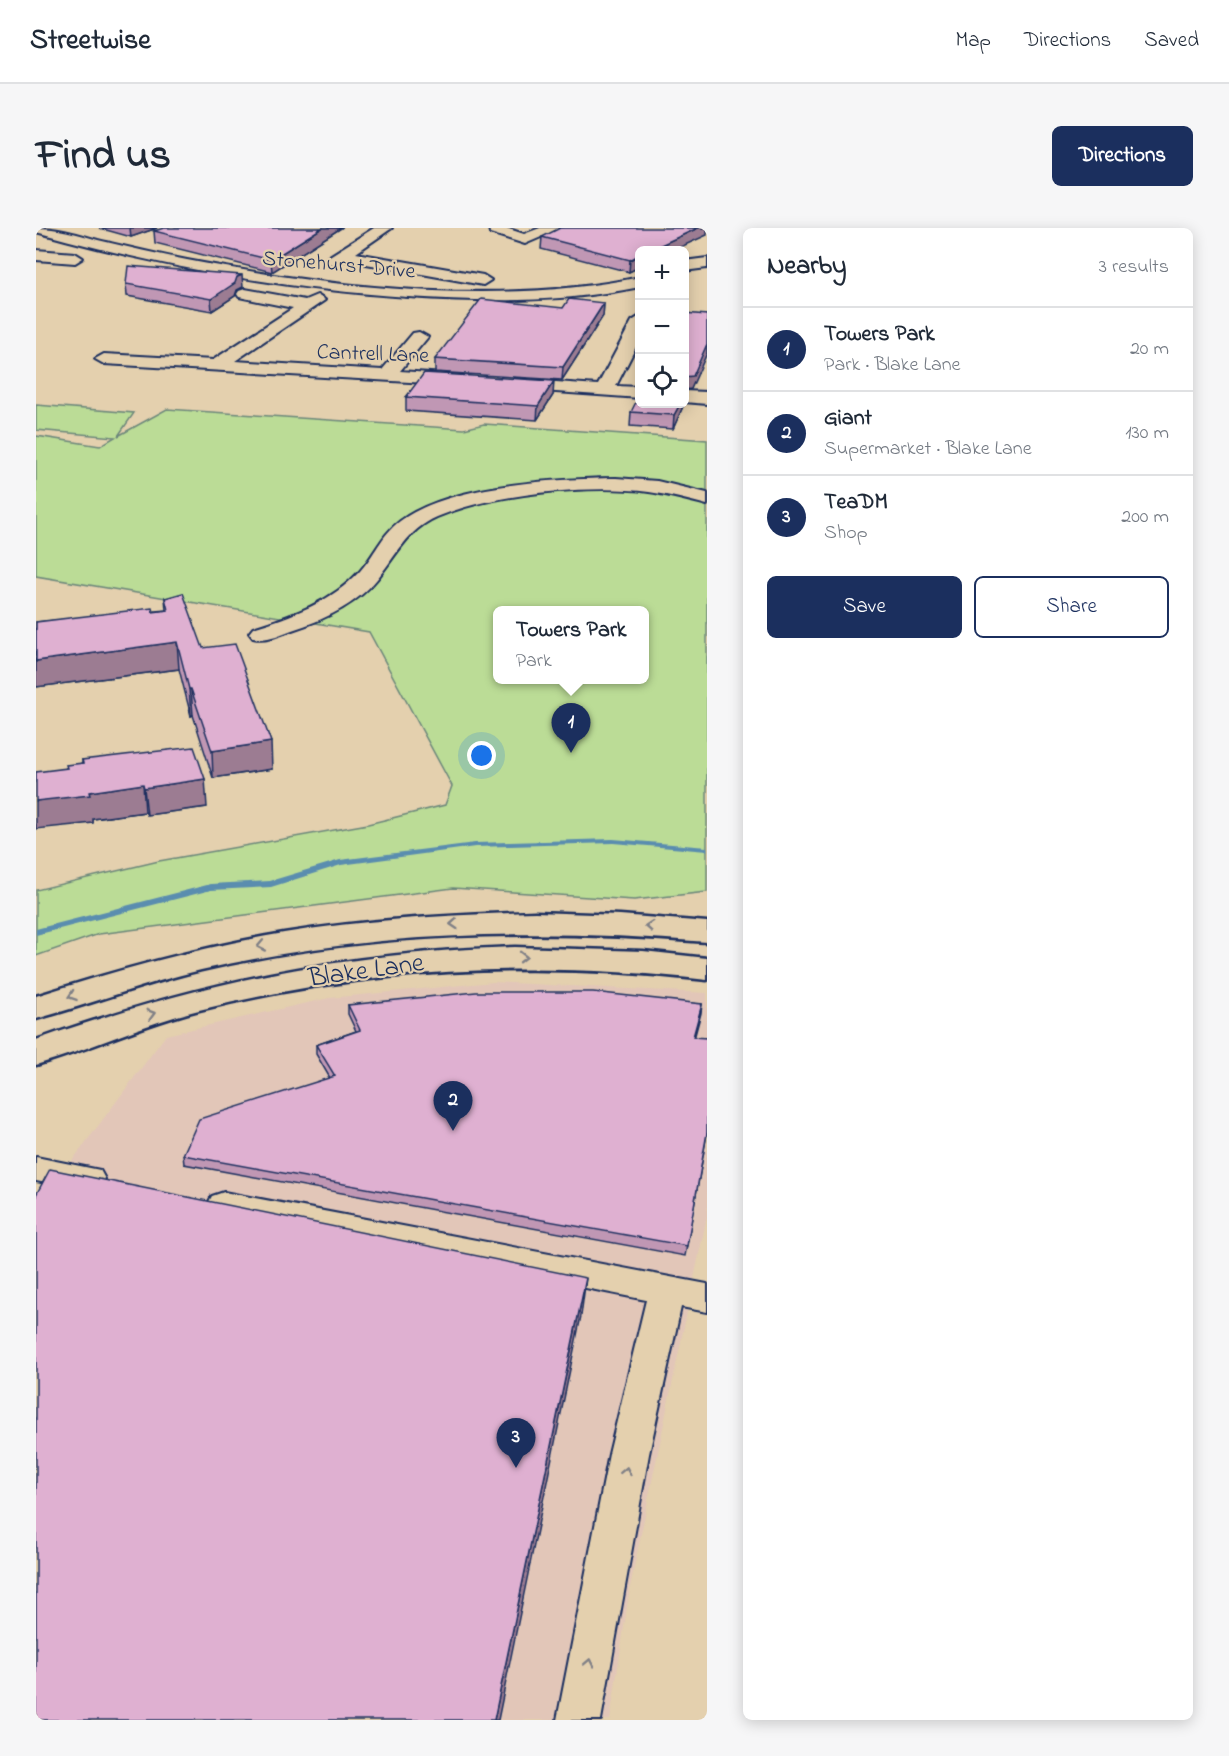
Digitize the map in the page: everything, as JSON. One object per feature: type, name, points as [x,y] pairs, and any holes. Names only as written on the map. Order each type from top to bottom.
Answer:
[{"type":"main road","name":"Blake Lane","points":[[36,1008],[145,973],[219,954],[294,940],[368,930],[495,921],[614,924],[707,932]]},
{"type":"main road","name":"Blake Lane","points":[[36,1053],[196,1000],[305,977],[404,962],[457,958],[573,958],[707,969]]},
{"type":"street","name":"Stonehurst Drive","points":[[39,228],[164,262],[336,287],[514,297],[607,289],[635,283]]},
{"type":"street","points":[[302,283],[384,228]]},
{"type":"street","points":[[498,228],[495,230],[525,239],[554,228]]},
{"type":"street","points":[[115,250],[144,241]]},
{"type":"street","points":[[36,255],[75,258]]},
{"type":"street","points":[[341,255],[489,281]]},
{"type":"street","points":[[148,276],[164,262]]},
{"type":"street","points":[[689,265],[707,263]]},
{"type":"street","points":[[689,273],[707,272]]},
{"type":"street","points":[[214,367],[336,287]]},
{"type":"street","points":[[604,391],[634,310],[607,289]]},
{"type":"street","points":[[228,291],[308,306]]},
{"type":"street","points":[[387,375],[419,337]]},
{"type":"street","name":"Cantrell Lane","points":[[104,359],[478,382]]},
{"type":"street","points":[[501,383],[635,393]]},
{"type":"street","points":[[689,396],[707,398]]},
{"type":"street","points":[[261,633],[317,612],[341,599],[362,583],[403,530],[422,516],[447,506],[496,496],[603,484],[665,488],[707,499]]},
{"type":"street","points":[[36,1169],[120,1185]]},
{"type":"street","points":[[190,1198],[707,1298]]},
{"type":"street","points":[[579,1720],[629,1454],[667,1290]]},
{"type":"shaded area","points":[[493,982],[707,993],[707,1216],[630,1587],[610,1720],[36,1720],[36,1209],[166,1035],[329,998]]},
{"type":"green space","points":[[36,405],[134,413],[118,436],[167,409],[464,429],[484,424],[707,440],[707,892],[634,900],[453,888],[99,934],[36,956],[36,890],[159,861],[368,824],[445,805],[452,786],[369,632],[36,576],[36,436],[100,446],[115,437],[36,430]]},
{"type":"building","points":[[164,228],[322,228],[271,260],[154,231]]},
{"type":"building","points":[[560,228],[698,228],[659,246],[635,246],[635,257],[630,260],[542,237]]},
{"type":"building","points":[[128,266],[242,275],[237,277],[235,283],[211,299],[126,284]]},
{"type":"building","points":[[481,299],[563,308],[569,299],[604,303],[563,367],[435,359]]},
{"type":"building","points":[[689,313],[707,315],[707,344],[693,376],[689,376]]},
{"type":"building","points":[[424,373],[554,381],[538,406],[406,397]]},
{"type":"building","points":[[635,404],[635,408],[678,408],[674,415],[631,412]]},
{"type":"building","points":[[183,593],[203,648],[235,644],[271,742],[212,751],[191,689],[189,689],[177,642],[36,661],[36,622],[152,608],[153,612],[168,610],[165,598]]},
{"type":"building","points":[[194,747],[205,779],[144,788],[143,784],[89,792],[90,795],[36,801],[36,772],[67,768],[66,765],[83,763],[82,760]]},
{"type":"building","points":[[476,992],[593,992],[702,1004],[693,1037],[707,1038],[707,1133],[687,1246],[183,1155],[199,1119],[335,1076],[316,1045],[360,1030],[348,1005]]},
{"type":"building","points":[[50,1169],[586,1278],[494,1720],[36,1720],[36,1195]]},
{"type":"waterway","points":[[36,932],[211,887],[271,884],[340,863],[475,845],[613,841],[707,849]]},
{"type":"place","name":"Towers Park","points":[[571,753]]},
{"type":"place","name":"Giant","points":[[453,1131]]},
{"type":"place","name":"TeaDM","points":[[516,1468]]}]
